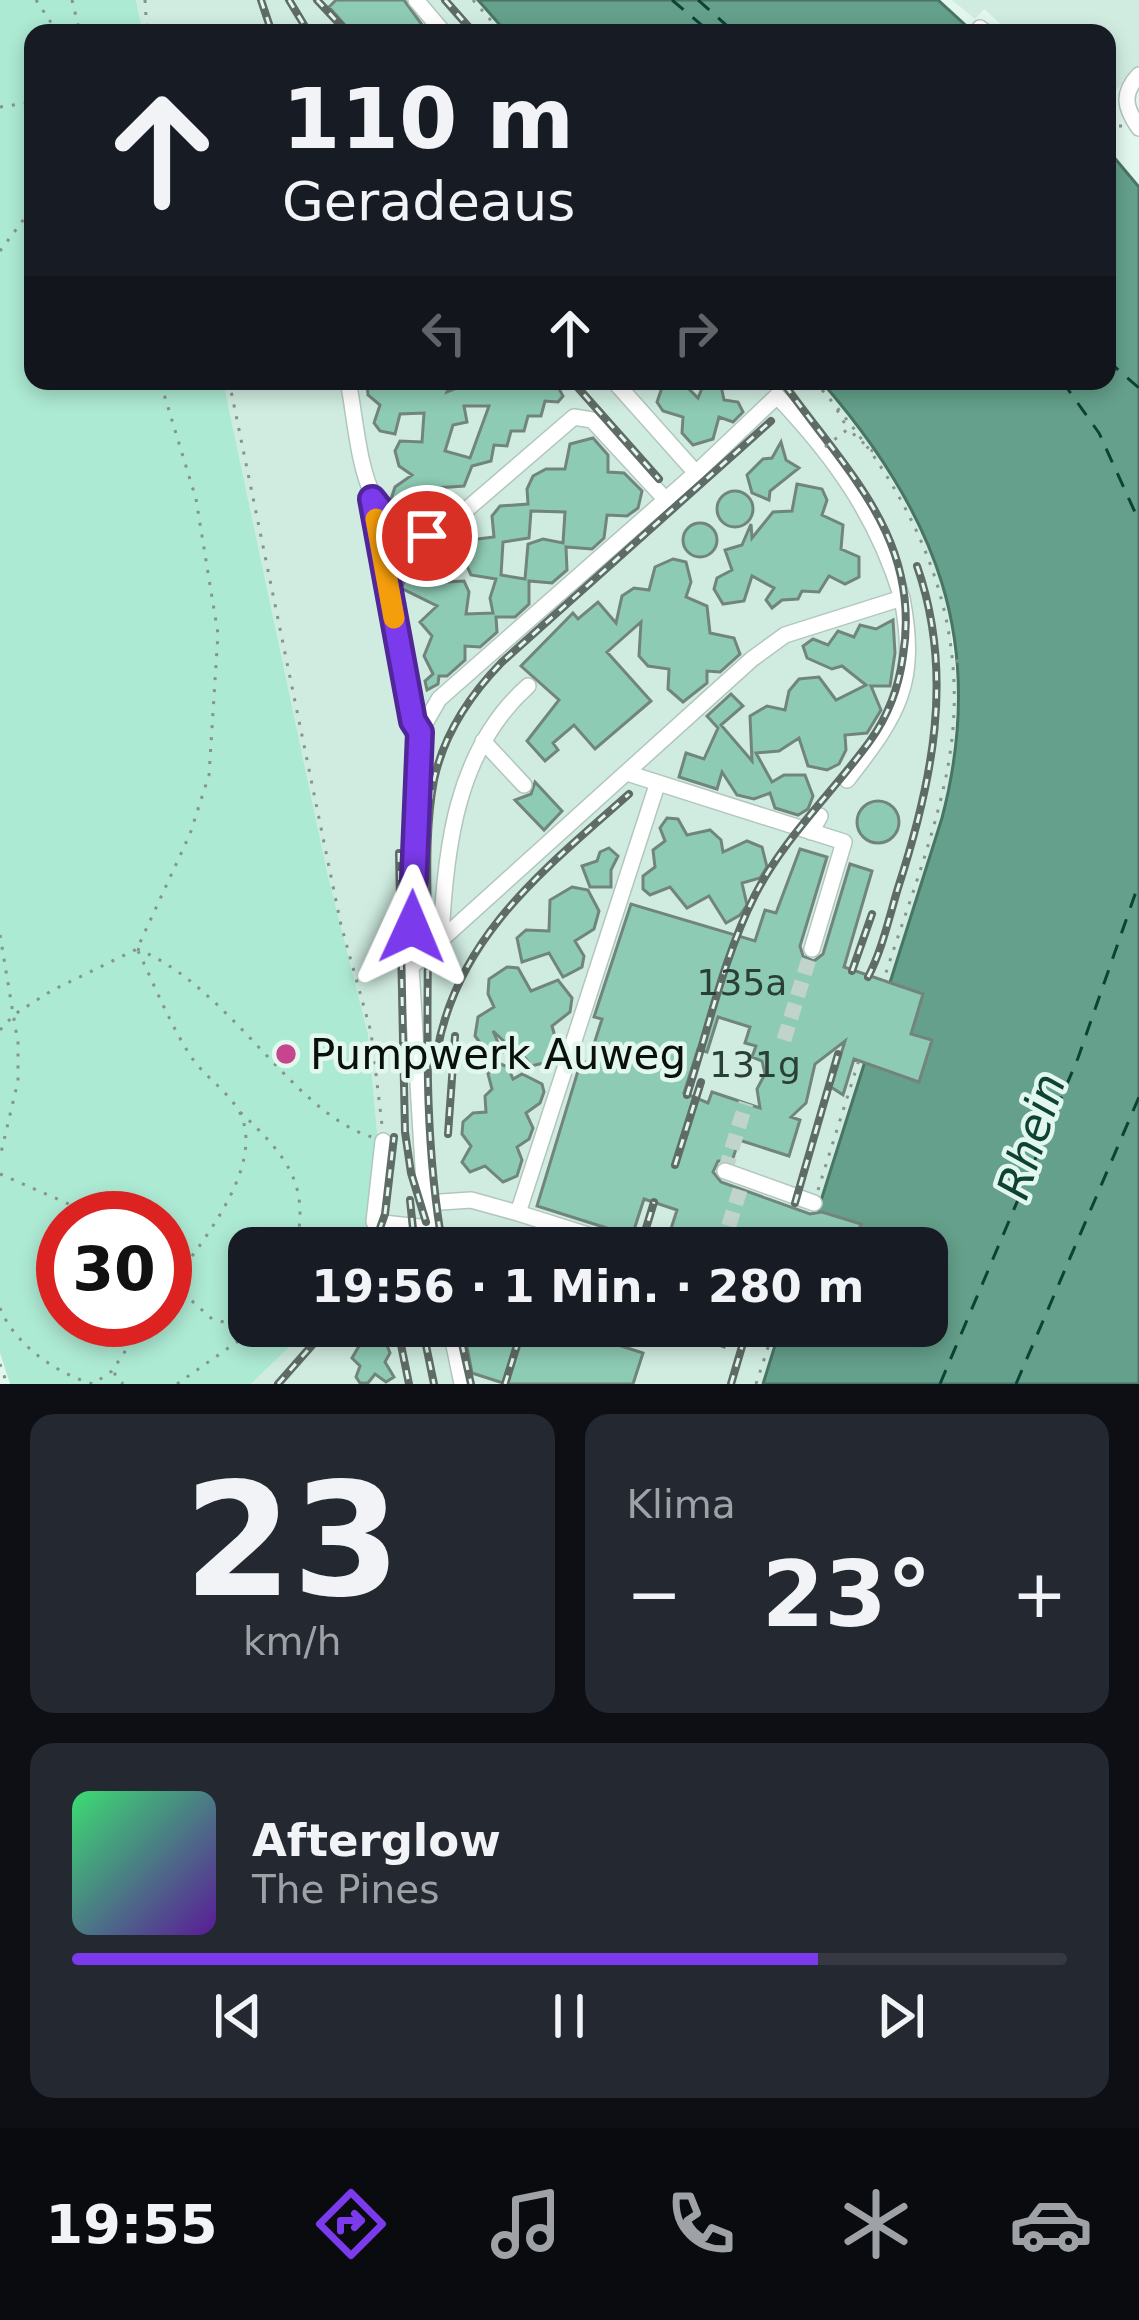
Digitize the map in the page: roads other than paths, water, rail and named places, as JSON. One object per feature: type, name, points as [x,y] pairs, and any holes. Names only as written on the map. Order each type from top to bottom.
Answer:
[{"type":"street","points":[[416,0],[436,24]]},
{"type":"street","points":[[1139,75],[1125,100],[1139,128]]},
{"type":"street","points":[[350,390],[413,721],[420,732]]},
{"type":"street","points":[[622,390],[697,472]]},
{"type":"street","points":[[430,1227],[411,967],[420,732],[439,700],[777,396],[825,447],[865,505],[902,598],[910,645],[908,677],[886,725],[847,781]]},
{"type":"street","points":[[372,499],[394,527],[408,535],[437,536],[580,416],[592,420],[665,500]]},
{"type":"street","points":[[411,967],[752,658],[785,635],[902,598]]},
{"type":"street","points":[[441,939],[450,839],[467,777],[483,741],[528,686]]},
{"type":"street","points":[[483,741],[524,785]]},
{"type":"street","points":[[627,773],[844,842],[812,949]]},
{"type":"street","points":[[518,1213],[657,785]]},
{"type":"street","points":[[811,832],[820,816]]},
{"type":"street","points":[[383,1141],[374,1222],[421,1227]]},
{"type":"street","points":[[725,1171],[814,1203]]},
{"type":"street","points":[[426,1203],[471,1200],[562,1227]]},
{"type":"street","points":[[454,1347],[462,1384]]},
{"type":"water","points":[[478,0],[938,0],[964,24],[499,24]]},
{"type":"water","name":"Rhein","points":[[1116,160],[1139,187],[1139,1384],[763,1384],[774,1347],[948,1347],[948,1227],[813,1227],[942,818],[955,754],[959,694],[954,637],[942,583],[895,480],[828,390],[1116,390]]},
{"type":"tunnel","points":[[784,1040],[812,949]]},
{"type":"tunnel","points":[[725,1171],[746,1103]]},
{"type":"tunnel","points":[[728,1227],[743,1180]]},
{"type":"railway","points":[[261,0],[269,24]]},
{"type":"railway","points":[[289,0],[304,24]]},
{"type":"railway","points":[[317,0],[340,24]]},
{"type":"railway","points":[[445,0],[466,24]]},
{"type":"railway","points":[[580,390],[659,479]]},
{"type":"railway","points":[[687,1095],[725,968],[755,895],[794,835],[876,731],[892,700],[903,656],[906,614],[890,541],[853,476],[789,390]]},
{"type":"railway","points":[[440,1227],[428,1097],[427,862],[431,800],[444,746],[469,701],[502,662],[771,421]]},
{"type":"railway","points":[[868,977],[921,809],[934,728],[935,648],[917,566]]},
{"type":"railway","points":[[437,1052],[464,973],[485,939],[537,878],[629,794]]},
{"type":"railway","points":[[399,853],[405,1132],[426,1222]]},
{"type":"railway","points":[[852,971],[872,914]]},
{"type":"railway","points":[[448,1134],[455,1036]]},
{"type":"railway","points":[[795,1203],[838,1054]]},
{"type":"railway","points":[[675,1165],[701,1082]]},
{"type":"railway","points":[[380,1227],[394,1137]]},
{"type":"railway","points":[[410,1200],[413,1227]]},
{"type":"railway","points":[[646,1227],[654,1202]]},
{"type":"railway","points":[[278,1384],[311,1347]]},
{"type":"railway","points":[[401,1347],[409,1384]]},
{"type":"railway","points":[[426,1347],[434,1384]]},
{"type":"railway","points":[[463,1347],[471,1384]]},
{"type":"railway","points":[[505,1384],[516,1347]]},
{"type":"railway","points":[[731,1384],[742,1347]]},
{"type":"place","name":"Pumpwerk Auweg","points":[[286,1054]]}]
